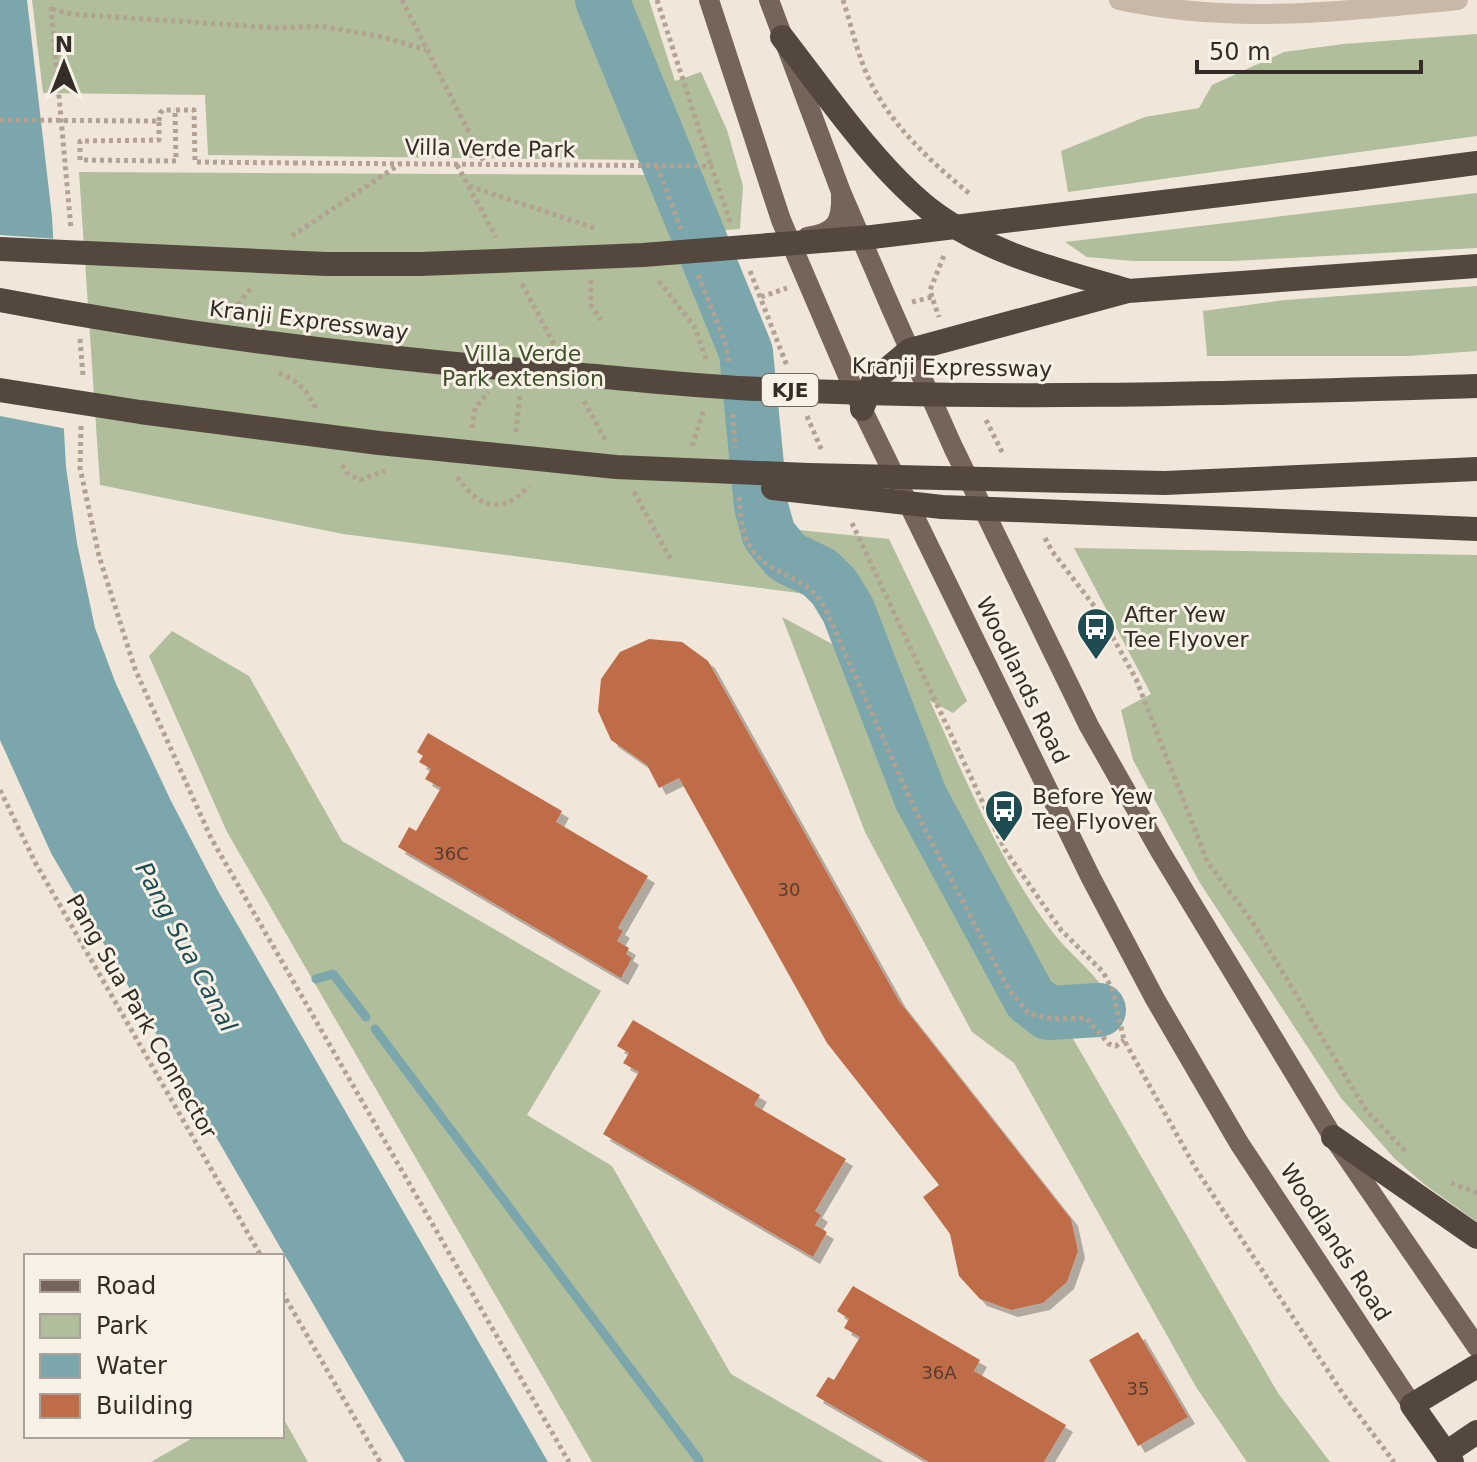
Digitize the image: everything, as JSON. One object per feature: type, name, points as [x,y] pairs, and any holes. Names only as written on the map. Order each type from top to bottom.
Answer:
[{"type":"highway","points":[[782,37],[895,177],[929,209],[1013,256],[1128,291]]},
{"type":"highway","points":[[0,249],[326,264],[421,264],[629,255],[872,237],[1477,163]]},
{"type":"highway","points":[[862,409],[873,381],[910,350],[1128,291],[1477,266]]},
{"type":"highway","name":"Kranji Expressway","points":[[0,300],[106,320],[396,359],[759,389],[919,394],[1191,395],[1477,386]]},
{"type":"highway","points":[[0,390],[379,443],[616,467],[942,507],[1477,529]]},
{"type":"highway","points":[[616,467],[808,475],[1165,483],[1477,469]]},
{"type":"highway","points":[[1333,1137],[1477,1237]]},
{"type":"highway","points":[[1412,1405],[1477,1366]]},
{"type":"highway","name":"Woodlands Road","points":[[1412,1405],[1449,1458]]},
{"type":"highway","points":[[1449,1458],[1477,1432]]},
{"type":"main road","name":"Woodlands Road","points":[[709,0],[781,220],[862,409],[1091,878],[1155,999],[1239,1143],[1412,1405]]},
{"type":"main road","name":"Woodlands Road","points":[[769,0],[841,192],[910,350],[953,447],[1089,726],[1160,851],[1333,1137],[1477,1347]]},
{"type":"main road","points":[[781,220],[796,234],[806,237],[829,231],[841,212],[841,192]]},
{"type":"street","points":[[1119,0],[1153,7],[1241,16],[1314,14],[1458,0]]},
{"type":"path","points":[[402,0],[485,164]]},
{"type":"path","points":[[657,0],[711,166]]},
{"type":"path","points":[[843,0],[870,82],[910,138],[934,164],[970,194]]},
{"type":"path","points":[[51,5],[70,14],[279,28],[319,26],[383,37],[426,50]]},
{"type":"path","points":[[51,5],[67,187]]},
{"type":"path","points":[[163,110],[175,110],[176,161],[80,160],[80,141],[159,140],[159,121],[163,110]]},
{"type":"path","name":"Villa Verde Park","points":[[175,110],[194,110],[195,162],[685,166]]},
{"type":"path","points":[[0,120],[159,121]]},
{"type":"path","points":[[657,166],[683,236]]},
{"type":"path","points":[[469,186],[608,235]]},
{"type":"path","points":[[932,297],[930,290],[948,247]]},
{"type":"path","points":[[694,264],[725,342],[730,372]]},
{"type":"path","points":[[654,275],[694,326],[707,359],[707,368]]},
{"type":"path","points":[[761,297],[788,370]]},
{"type":"path","points":[[82,391],[83,376]]},
{"type":"path","points":[[473,437],[471,423],[475,408],[483,401],[494,381]]},
{"type":"path","points":[[517,441],[515,431],[520,385]]},
{"type":"path","points":[[732,403],[735,448]]},
{"type":"path","points":[[691,449],[706,406]]},
{"type":"path","points":[[980,407],[1006,460]]},
{"type":"path","points":[[804,409],[827,462]]},
{"type":"path","points":[[81,422],[80,468],[103,570],[135,669],[211,838],[569,1462]]},
{"type":"path","points":[[738,494],[742,527],[756,556],[806,586],[826,610],[915,810],[1009,990],[1029,1014],[1054,1019],[1086,1018],[1109,1044],[1116,1046],[1124,1040]]},
{"type":"path","points":[[638,500],[647,497]]},
{"type":"path","points":[[849,516],[1005,850],[1061,930],[1103,972],[1112,989],[1124,1040],[1196,1169],[1343,1394],[1394,1462]]},
{"type":"path","points":[[1039,525],[1052,551],[1098,611],[1136,679],[1208,863],[1251,920],[1366,1110],[1409,1155]]},
{"type":"path","name":"Pang Sua Park Connector","points":[[0,790],[35,862],[260,1254]]},
{"type":"path","points":[[1443,1178],[1477,1193]]},
{"type":"path","points":[[284,1295],[380,1462]]},
{"type":"green space","points":[[32,0],[582,0],[648,160],[208,155],[205,95],[43,93]]},
{"type":"green space","points":[[615,0],[649,0],[675,81],[701,72],[727,130],[743,186],[740,229],[708,231]]},
{"type":"green space","points":[[1477,34],[1477,136],[1068,192],[1061,151],[1145,117],[1199,108],[1212,85],[1284,52],[1343,44]]},
{"type":"green space","name":"Villa Verde Park extension","points":[[79,172],[655,175],[727,358],[741,517],[753,554],[770,573],[799,593],[343,534],[100,485]]},
{"type":"green space","points":[[1477,193],[1477,248],[1233,261],[1133,261],[1087,257],[1065,242]]},
{"type":"green space","points":[[1477,286],[1477,351],[1409,356],[1207,356],[1203,311],[1285,300]]},
{"type":"green space","points":[[778,528],[889,539],[967,701],[953,713],[930,701],[971,791],[1035,907],[1103,988],[1064,992],[1043,990],[1026,978],[932,793],[857,605],[842,577],[793,545]]},
{"type":"green space","points":[[1074,548],[1477,555],[1477,1222],[1395,1159],[1341,1098],[1200,883],[1133,760],[1121,710],[1151,694]]},
{"type":"green space","points":[[782,617],[834,645],[908,817],[1006,1001],[1043,1030],[1068,1030],[1278,1393],[1330,1462],[1247,1462],[1196,1387],[1014,1063],[972,1032],[865,832]]},
{"type":"green space","points":[[172,631],[249,676],[342,841],[601,991],[527,1115],[612,1166],[731,1374],[884,1462],[592,1462],[227,832],[149,656]]},
{"type":"green space","points":[[284,1420],[308,1462],[151,1462],[193,1438],[284,1438]]},
{"type":"water","name":"Pang Sua Canal","points":[[0,0],[27,0],[52,217],[66,467],[77,543],[95,628],[116,684],[218,891],[548,1462],[405,1462],[51,853],[0,740]]},
{"type":"pier","points":[[0,235],[57,239],[67,429],[0,416]]},
{"type":"building","points":[[649,639],[682,642],[708,661],[899,1001],[1071,1219],[1078,1251],[1067,1282],[1043,1303],[1011,1310],[980,1299],[959,1276],[950,1234],[923,1197],[939,1185],[827,1043],[679,778],[659,788],[647,765],[611,740],[598,711],[601,679],[620,652]]},
{"type":"building","points":[[428,733],[562,811],[556,822],[648,876],[618,928],[623,931],[617,941],[629,948],[626,954],[632,958],[621,978],[398,847],[409,827],[416,831],[441,788],[425,779],[431,769],[419,762],[423,756],[417,752]]},
{"type":"building","points":[[633,1020],[760,1095],[754,1105],[846,1159],[815,1211],[821,1215],[815,1225],[827,1232],[813,1257],[603,1134],[639,1072],[623,1063],[629,1053],[617,1046]]},
{"type":"building","points":[[853,1286],[980,1360],[974,1371],[1066,1425],[1044,1462],[929,1462],[816,1396],[828,1377],[834,1380],[860,1337],[844,1328],[849,1319],[837,1311]]},
{"type":"building","points":[[1138,1332],[1188,1417],[1138,1446],[1089,1360]]},
{"type":"waterway","points":[[602,0],[746,352],[761,506],[769,535],[787,557],[820,573],[834,587],[848,610],[921,798],[1030,999],[1048,1013],[1099,1010]]},
{"type":"waterway","points":[[316,979],[333,974],[366,1017]]},
{"type":"waterway","points":[[375,1029],[699,1460]]},
{"type":"place","name":"After Yew Tee Flyover","points":[[1096,661]]},
{"type":"place","name":"Before Yew Tee Flyover","points":[[1004,843]]}]
